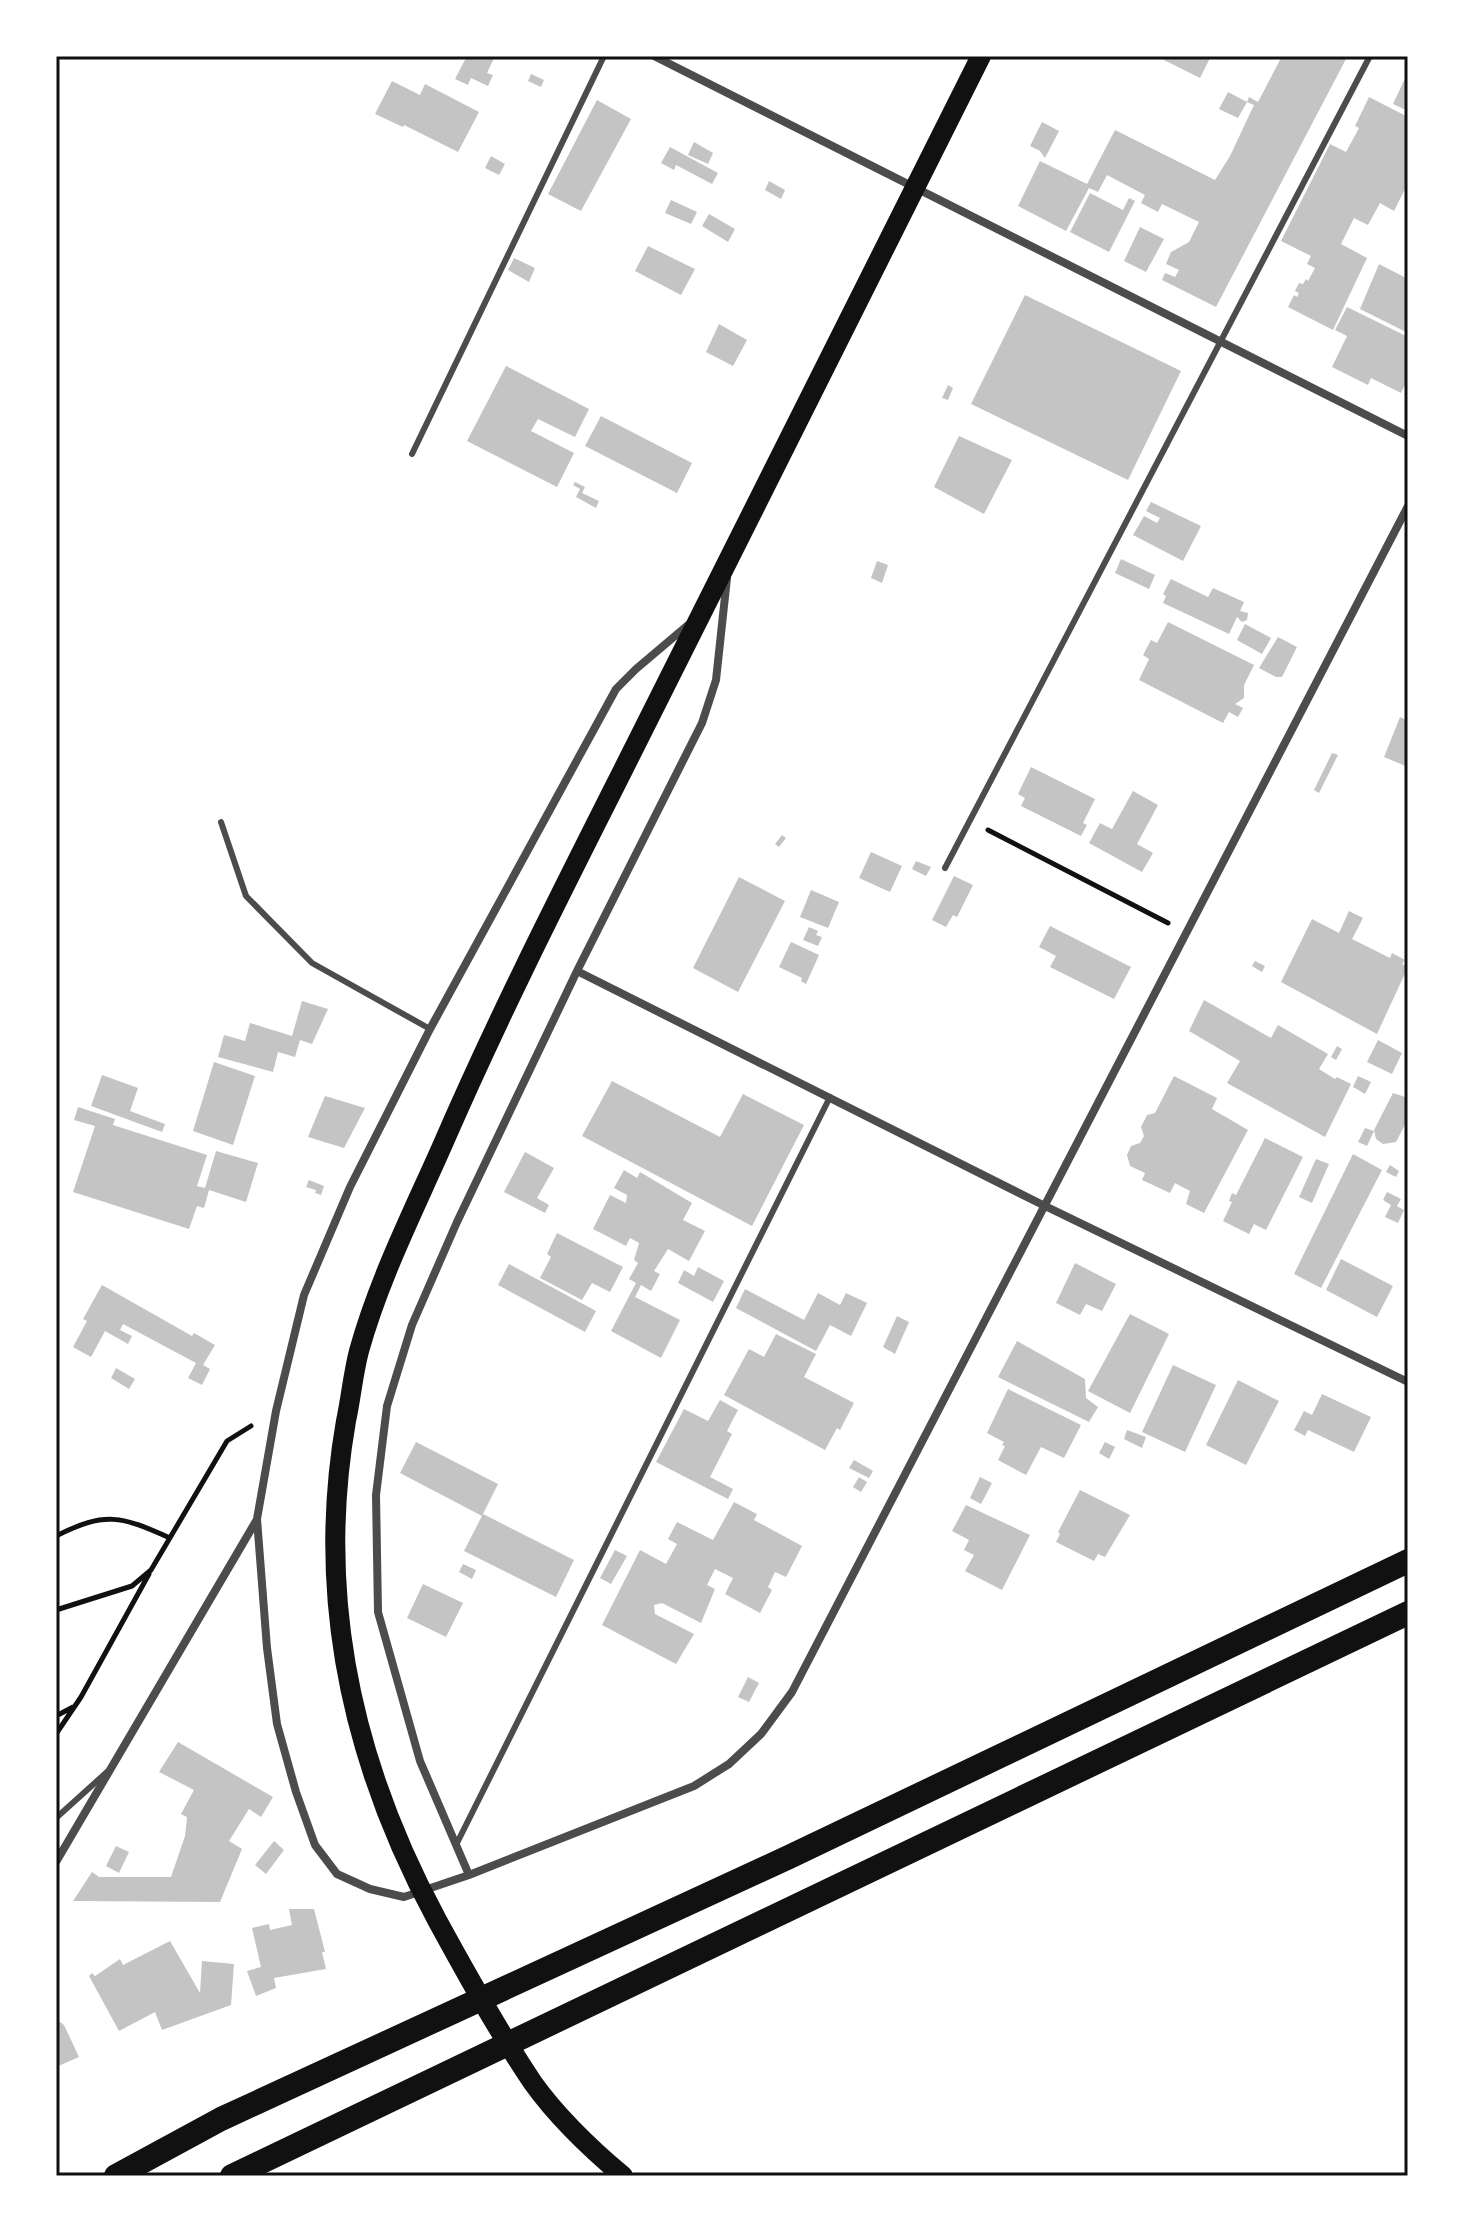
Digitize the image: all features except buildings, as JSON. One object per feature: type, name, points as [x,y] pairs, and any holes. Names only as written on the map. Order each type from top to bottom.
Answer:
[{"type":"highway","points":[[116,2176],[221,2119],[789,1857],[1408,1561]]},
{"type":"highway","points":[[232,2176],[1408,1613]]},
{"type":"main road","points":[[623,2176],[601,2157],[536,2087],[476,1990],[414,1878],[375,1784],[355,1714],[339,1634],[334,1549],[341,1451],[358,1353],[390,1260],[487,1043],[981,56]]},
{"type":"street","points":[[654,56],[1408,436]]},
{"type":"street","points":[[702,614],[616,689],[430,1029],[350,1187],[304,1295],[276,1411],[257,1519],[267,1648],[277,1724],[315,1845],[337,1874],[370,1889],[404,1897],[469,1875],[694,1786],[729,1764],[761,1734],[792,1692],[1408,506]]},
{"type":"street","points":[[469,1875],[420,1761],[378,1612],[376,1495],[387,1406],[412,1325],[457,1222],[577,971],[702,723],[716,680],[729,561]]},
{"type":"street","points":[[577,971],[1043,1205],[1408,1382]]},
{"type":"street","points":[[56,1862],[257,1519]]},
{"type":"lane","points":[[412,454],[604,56]]},
{"type":"lane","points":[[945,868],[1370,56]]},
{"type":"lane","points":[[221,822],[246,896],[312,963],[430,1029]]},
{"type":"lane","points":[[457,1843],[830,1097]]},
{"type":"lane","points":[[56,1818],[109,1770]]},
{"type":"path","points":[[970,820],[1188,933]]},
{"type":"path","points":[[56,1734],[81,1697],[227,1441],[276,1411]]},
{"type":"path","points":[[56,1536],[104,1518],[125,1519],[170,1538]]},
{"type":"path","points":[[56,1610],[132,1586],[151,1570]]},
{"type":"path","points":[[56,1716],[73,1707],[81,1697]]}]
